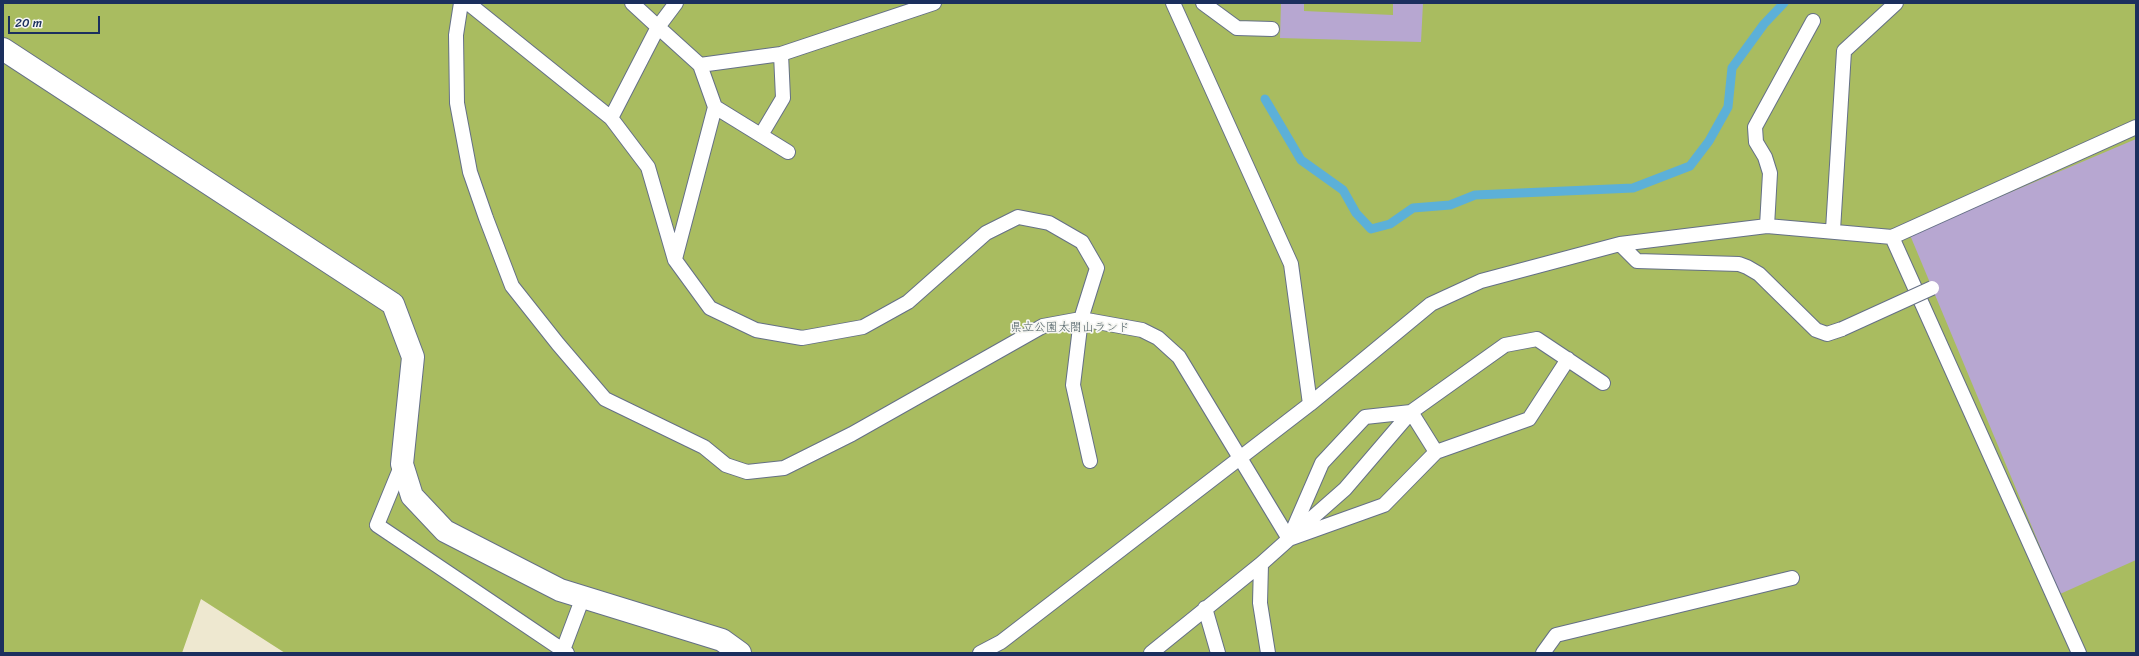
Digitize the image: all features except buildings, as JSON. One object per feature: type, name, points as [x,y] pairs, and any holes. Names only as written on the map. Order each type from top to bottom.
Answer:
[{"type":"street","points":[[3,49],[393,304],[413,357],[402,464],[412,496],[445,531],[560,590],[722,640],[740,653]]},
{"type":"lane","points":[[461,3],[456,35],[457,103],[470,172],[512,286],[605,399],[704,447],[726,465],[747,472],[784,468],[852,434],[1043,326],[1081,319],[1142,330],[1158,338],[1179,357],[1289,539]]},
{"type":"lane","points":[[468,3],[611,118],[648,167],[675,260],[710,308],[756,330],[802,338],[863,327],[908,302],[986,233],[1018,217],[1049,223],[1082,242],[1097,268],[1081,319],[1073,385],[1090,461]]},
{"type":"lane","points":[[632,3],[700,65],[715,107],[675,260]]},
{"type":"lane","points":[[611,118],[658,27],[676,3]]},
{"type":"lane","points":[[700,65],[781,54],[934,3]]},
{"type":"lane","points":[[1173,3],[1291,264],[1310,404]]},
{"type":"lane","points":[[1203,3],[1237,28],[1272,29]]},
{"type":"lane","points":[[1833,230],[1844,50],[1896,3]]},
{"type":"lane","points":[[1767,226],[1770,173],[1765,157],[1756,142],[1755,127],[1813,21]]},
{"type":"lane","points":[[761,135],[783,98],[781,54]]},
{"type":"lane","points":[[715,107],[788,152]]},
{"type":"lane","points":[[980,653],[1001,642],[1310,404],[1431,304],[1481,281],[1620,244],[1767,226],[1833,230],[1892,237],[2136,127]]},
{"type":"lane","points":[[1892,237],[2079,653]]},
{"type":"lane","points":[[1620,244],[1637,261],[1739,264],[1748,267],[1759,274],[1816,330],[1827,334],[1842,329],[1932,288]]},
{"type":"lane","points":[[1151,653],[1261,564],[1345,489],[1412,412],[1505,345],[1538,338],[1603,383]]},
{"type":"lane","points":[[1289,539],[1384,505],[1436,452],[1529,419],[1568,359]]},
{"type":"lane","points":[[1289,539],[1322,463],[1365,417],[1412,412]]},
{"type":"lane","points":[[1412,412],[1436,452]]},
{"type":"lane","points":[[402,464],[377,525],[565,652],[583,597]]},
{"type":"lane","points":[[1261,564],[1260,603],[1268,653]]},
{"type":"lane","points":[[1543,653],[1556,634],[1792,578]]},
{"type":"lane","points":[[1205,608],[1218,653]]},
{"type":"green space","name":"県立公園太閤山ランド","points":[[3,3],[2136,3],[2136,653],[285,653],[201,599],[182,653],[3,653]]},
{"type":"waterway","points":[[1265,99],[1301,160],[1343,190],[1356,213],[1371,229],[1390,224],[1413,208],[1450,205],[1475,195],[1633,188],[1690,166],[1709,141],[1728,107],[1732,68],[1764,24],[1784,3]]}]
